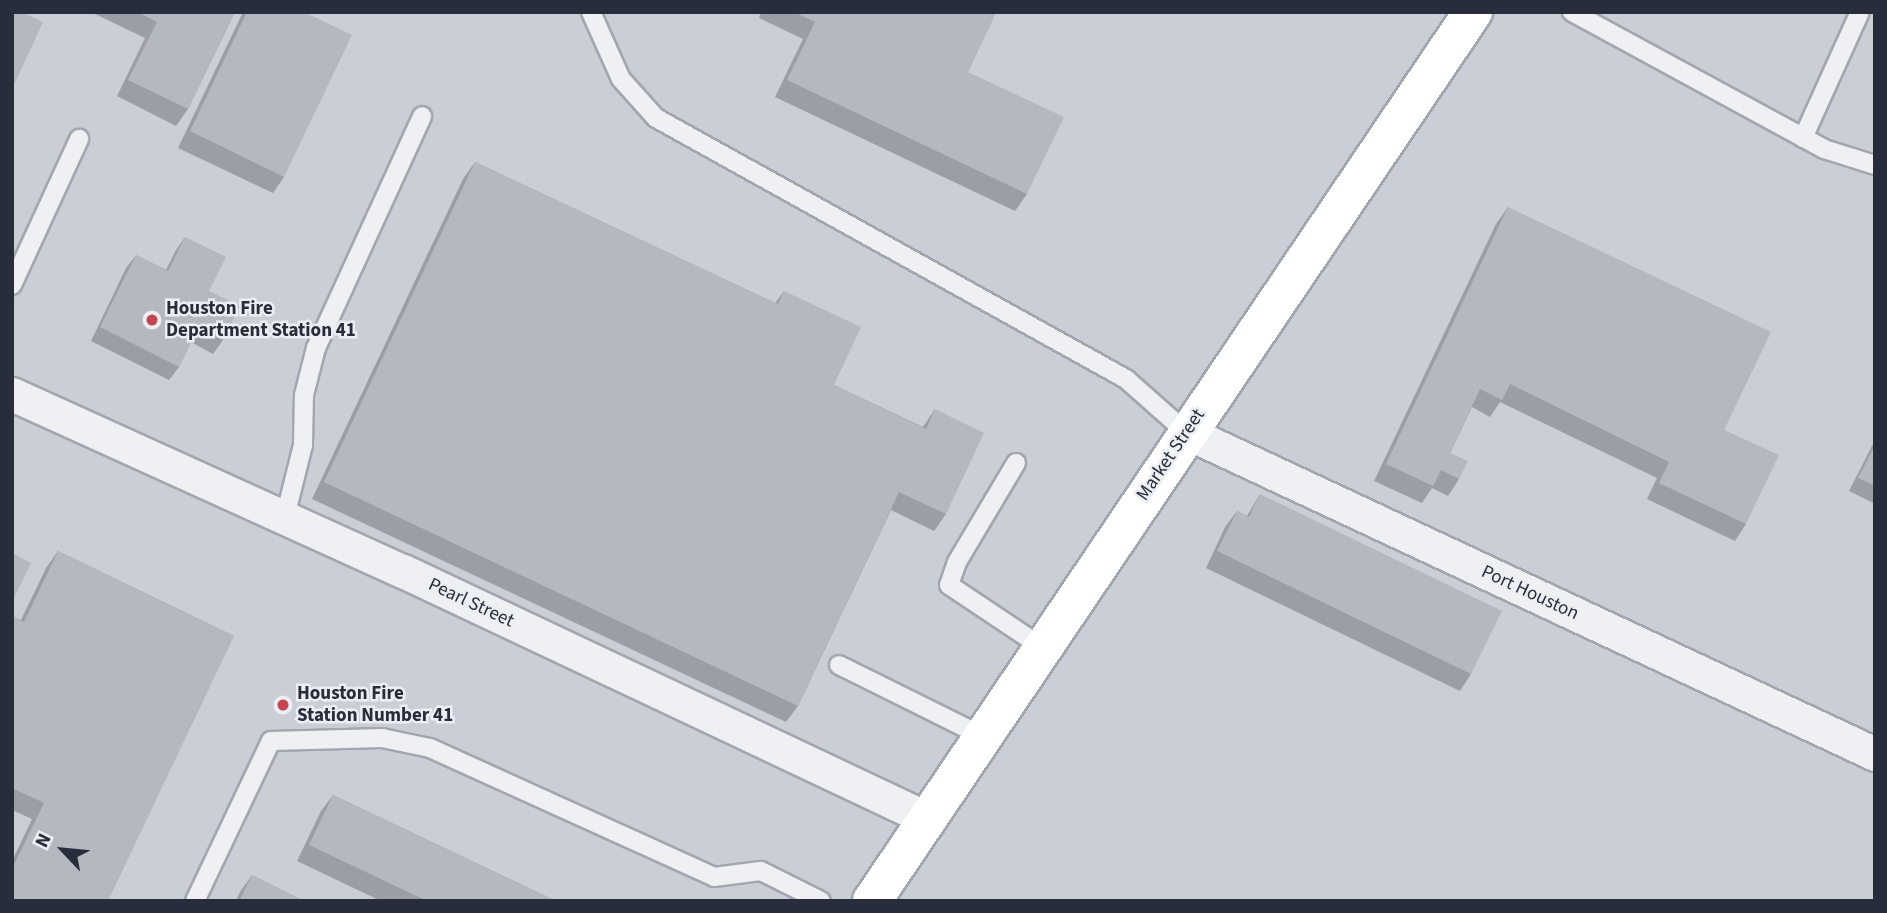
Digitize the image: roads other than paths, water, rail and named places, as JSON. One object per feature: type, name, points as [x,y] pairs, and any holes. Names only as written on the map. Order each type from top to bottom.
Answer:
[{"type":"main road","name":"Market Street","points":[[872,901],[1186,432],[1473,12]]},
{"type":"street","name":"Pearl Street","points":[[12,394],[285,517],[926,818]]},
{"type":"street","name":"Port Houston","points":[[1186,432],[1875,754]]},
{"type":"lane","points":[[591,12],[621,79],[656,118],[1126,379],[1186,432]]},
{"type":"lane","points":[[1572,12],[1803,138],[1875,165]]},
{"type":"lane","points":[[1803,138],[1860,12]]},
{"type":"lane","points":[[285,517],[303,445],[304,395],[316,348],[422,117]]},
{"type":"lane","points":[[12,285],[79,139]]},
{"type":"lane","points":[[1016,463],[957,562],[949,585],[1042,647]]},
{"type":"lane","points":[[839,665],[982,736]]},
{"type":"lane","points":[[195,901],[271,741],[382,738],[430,748],[714,877],[761,871],[821,901]]},
{"type":"place","name":"Houston Fire Department Station 41","points":[[152,320]]},
{"type":"place","name":"Houston Fire Station Number 41","points":[[283,705]]}]
